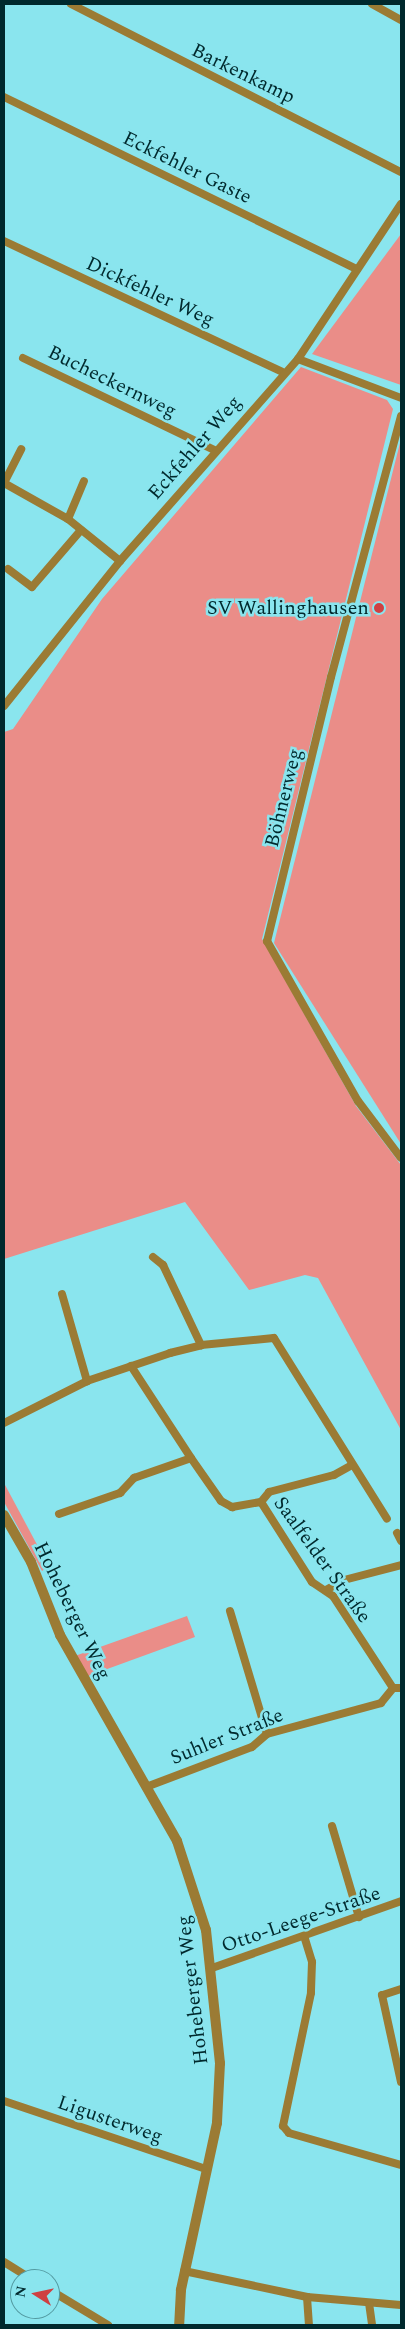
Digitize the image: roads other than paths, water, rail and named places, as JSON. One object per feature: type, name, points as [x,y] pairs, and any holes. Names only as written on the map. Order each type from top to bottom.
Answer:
[{"type":"street","name":"Barkenkamp","points":[[71,4],[401,172]]},
{"type":"street","points":[[372,4],[401,20]]},
{"type":"street","name":"Eckfehler Gaste","points":[[4,97],[357,269]]},
{"type":"street","name":"Eckfehler Weg","points":[[4,706],[120,561],[214,450],[282,372],[298,359],[357,269],[401,207]]},
{"type":"street","name":"Dickfehler Weg","points":[[4,242],[282,372]]},
{"type":"street","name":"Bucheckernweg","points":[[23,358],[214,450]]},
{"type":"street","points":[[298,359],[401,398]]},
{"type":"street","name":"Böhnerweg","points":[[401,416],[332,671],[267,941],[358,1101],[401,1158]]},
{"type":"street","points":[[21,449],[4,483],[68,519],[120,561]]},
{"type":"street","points":[[68,519],[84,481]]},
{"type":"street","points":[[8,569],[32,587],[80,530]]},
{"type":"street","points":[[153,1257],[163,1264],[201,1345]]},
{"type":"street","points":[[62,1294],[87,1381]]},
{"type":"street","points":[[4,1423],[87,1381],[131,1366],[201,1345],[274,1338],[299,1374],[350,1466],[362,1474],[387,1519]]},
{"type":"street","name":"Saalfelder Straße","points":[[131,1366],[221,1501],[232,1507],[261,1502],[312,1582],[326,1590],[397,1688]]},
{"type":"street","points":[[59,1514],[120,1493],[134,1478],[191,1458]]},
{"type":"street","points":[[261,1502],[269,1492],[334,1476],[350,1466]]},
{"type":"street","name":"Hoheberger Weg","points":[[4,1515],[31,1562],[60,1635],[146,1787],[191,1873],[212,1968],[220,2063],[217,2123],[184,2271],[179,2325]]},
{"type":"street","points":[[326,1590],[344,1580],[401,1565]]},
{"type":"street","points":[[230,1611],[267,1734]]},
{"type":"street","name":"Suhler Straße","points":[[146,1787],[252,1747],[267,1734],[381,1703],[397,1688]]},
{"type":"street","points":[[332,1826],[359,1917]]},
{"type":"street","name":"Otto-Leege-Straße","points":[[212,1968],[305,1939],[401,1901]]},
{"type":"street","points":[[305,1939],[312,1962],[311,1993],[283,2126],[306,2138],[401,2166]]},
{"type":"street","points":[[401,1989],[382,1995],[401,2082]]},
{"type":"street","name":"Ligusterweg","points":[[4,2101],[206,2169]]},
{"type":"street","points":[[4,2262],[15,2269]]},
{"type":"street","points":[[184,2271],[307,2298],[401,2304]]},
{"type":"street","points":[[60,2296],[108,2325]]},
{"type":"street","points":[[307,2298],[309,2325]]},
{"type":"street","points":[[369,2303],[372,2325]]},
{"type":"place","name":"SV Wallinghausen","points":[[379,608]]}]
